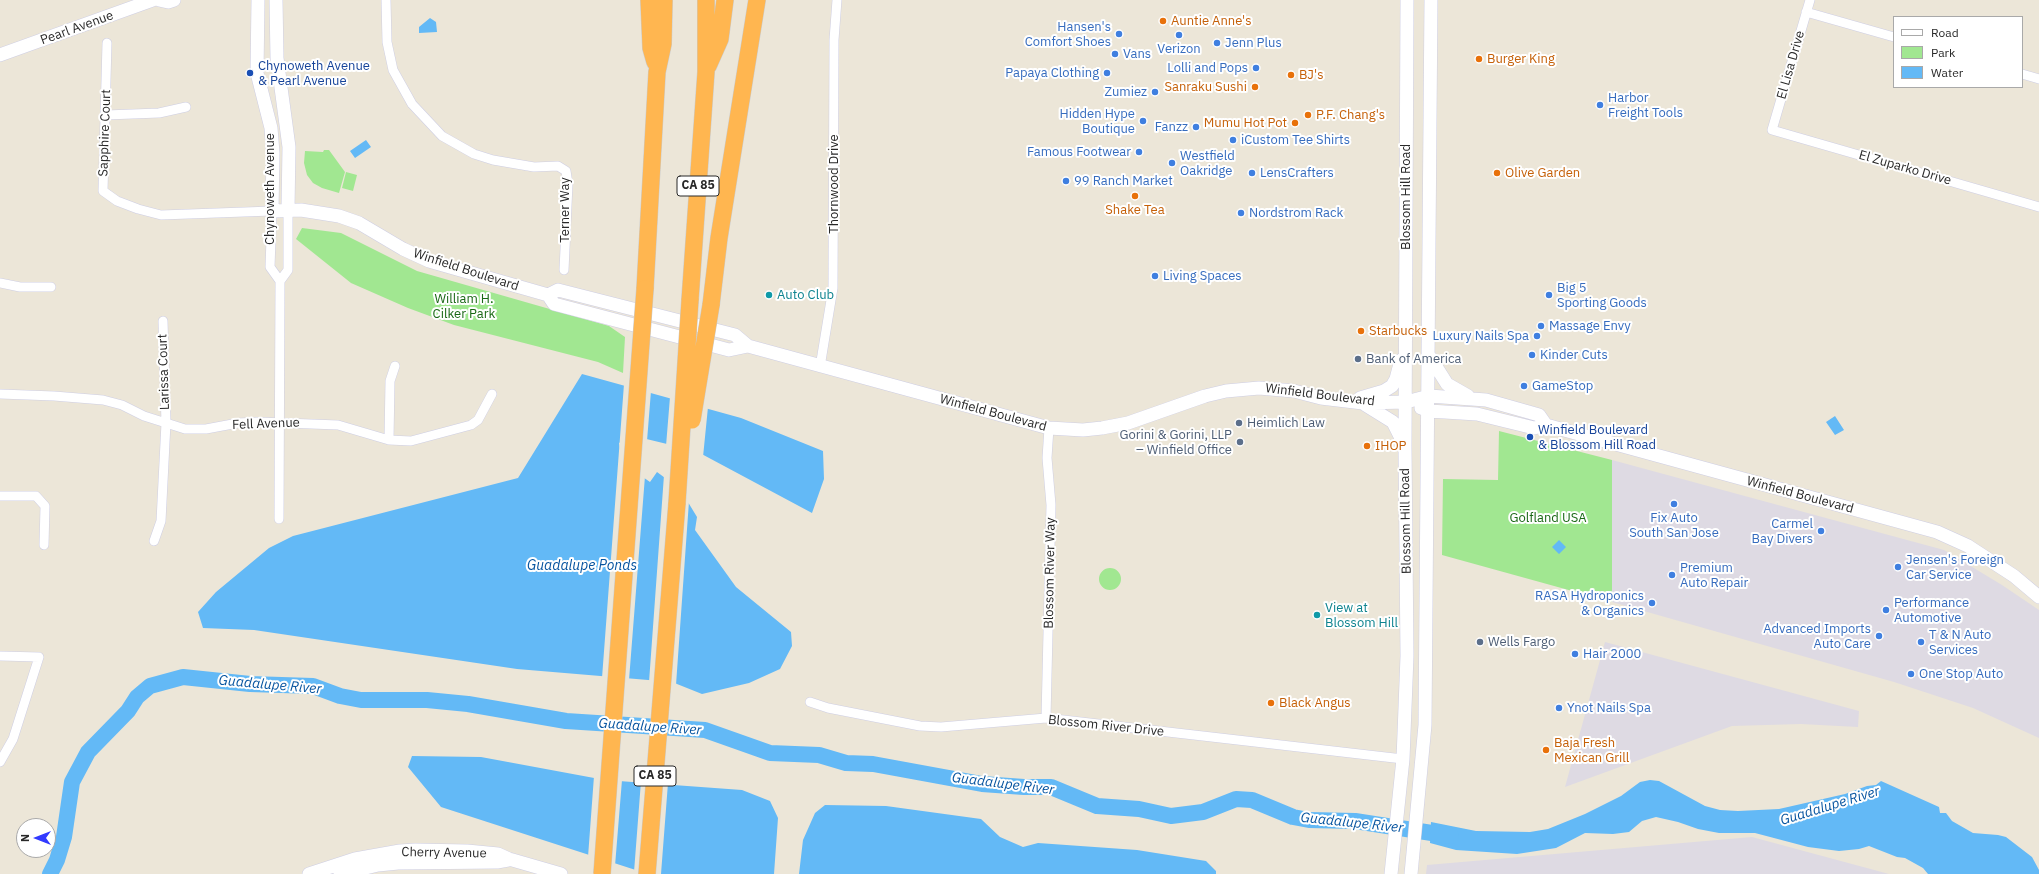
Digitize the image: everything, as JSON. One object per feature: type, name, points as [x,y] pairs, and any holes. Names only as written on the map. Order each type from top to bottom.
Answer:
[{"type":"highway","points":[[649,0],[652,48],[657,72]]},
{"type":"highway","points":[[602,874],[645,289],[657,72],[663,44],[664,0]]},
{"type":"highway","name":"CA 85","points":[[647,874],[677,503],[706,72],[706,0]]},
{"type":"highway","points":[[706,72],[720,40],[725,0]]},
{"type":"highway","points":[[677,503],[711,305],[719,238],[757,0]]},
{"type":"street","points":[[159,0],[168,2],[174,0]]},
{"type":"street","points":[[250,0],[254,9],[258,31]]},
{"type":"street","name":"Chynoweth Avenue","points":[[258,0],[257,73],[269,120],[273,153],[270,267],[280,280],[279,519]]},
{"type":"street","name":"Chynoweth Avenue","points":[[276,0],[277,58],[289,147],[288,270],[280,280]]},
{"type":"street","name":"Terner Way","points":[[386,0],[387,42],[393,70],[412,104],[442,136],[466,150],[494,160],[527,166],[558,166],[566,172],[568,189],[564,270]]},
{"type":"street","name":"Thornwood Drive","points":[[820,367],[833,288],[834,40],[837,0]]},
{"type":"street","name":"Blossom Hill Road","points":[[1391,874],[1403,759],[1407,656],[1405,446],[1407,0]]},
{"type":"street","name":"Blossom Hill Road","points":[[1411,874],[1425,725],[1429,411],[1431,0]]},
{"type":"street","name":"El Lisa Drive","points":[[1772,130],[1810,0]]},
{"type":"street","name":"Pearl Avenue","points":[[0,55],[147,1]]},
{"type":"street","points":[[1806,12],[1893,37]]},
{"type":"street","name":"Sapphire Court","points":[[107,44],[103,191],[118,201],[138,210],[161,215],[272,211]]},
{"type":"street","points":[[2023,74],[2039,79]]},
{"type":"street","points":[[106,115],[159,113],[186,107]]},
{"type":"street","name":"El Zuparko Drive","points":[[1772,130],[2039,207]]},
{"type":"street","name":"Winfield Boulevard","points":[[272,211],[288,209],[339,216],[359,223],[403,249],[429,261],[548,295],[554,304],[729,350],[748,346],[820,367],[1049,428],[1084,430],[1109,427],[1128,423],[1205,396],[1226,391],[1259,388],[1294,391],[1321,398],[1363,403],[1406,402],[1429,396],[1486,400],[1539,415],[1546,425]]},
{"type":"street","points":[[0,283],[20,287],[51,287]]},
{"type":"street","name":"Larissa Court","points":[[154,541],[161,521],[166,423],[163,321]]},
{"type":"street","points":[[1349,401],[1384,391],[1392,386],[1396,379],[1406,343]]},
{"type":"street","points":[[1429,356],[1447,384],[1473,399]]},
{"type":"street","points":[[389,440],[390,381],[395,366]]},
{"type":"street","name":"Fell Avenue","points":[[0,394],[103,400],[122,405],[144,416],[185,429],[206,429],[238,423],[279,421],[338,424],[389,440],[411,441],[472,425],[478,420],[492,394]]},
{"type":"street","name":"Winfield Boulevard","points":[[1406,402],[1429,411],[1477,414],[1534,428],[1546,425],[1937,532],[1968,546],[2014,576],[2039,597]]},
{"type":"street","points":[[1363,403],[1393,422],[1405,446]]},
{"type":"street","name":"Blossom River Way","points":[[1046,718],[1051,505],[1047,458],[1049,428]]},
{"type":"street","points":[[0,496],[36,496],[41,501],[45,506],[44,545]]},
{"type":"street","points":[[0,656],[39,657],[13,739],[0,762]]},
{"type":"street","points":[[1407,656],[1418,662],[1426,674]]},
{"type":"street","name":"Blossom River Drive","points":[[810,702],[828,708],[920,726],[941,727],[1046,718],[1403,759]]},
{"type":"street","points":[[1403,759],[1411,767],[1420,790]]},
{"type":"street","name":"Cherry Avenue","points":[[309,874],[355,859],[400,851],[467,851],[498,854],[509,859],[561,874]]},
{"type":"street","name":"Cherry Avenue","points":[[340,874],[378,865],[398,863],[497,862],[509,859]]},
{"type":"shaded area","points":[[1612,460],[1944,550],[2002,585],[2039,610],[2039,738],[1973,708],[1894,682],[1612,602]]},
{"type":"shaded area","points":[[1605,642],[1859,711],[1858,727],[1801,724],[1732,726],[1565,787]]},
{"type":"shaded area","points":[[1752,837],[1889,874],[1426,874],[1427,865]]},
{"type":"green space","points":[[324,150],[329,150],[345,172],[339,193],[322,188],[313,183],[307,175],[304,163],[305,151],[323,152]]},
{"type":"green space","points":[[346,172],[357,175],[353,191],[342,188]]},
{"type":"green space","name":"William H. Cilker Park","points":[[302,228],[341,233],[417,271],[609,326],[625,337],[623,373],[598,362],[454,325],[408,308],[351,283],[296,239]]},
{"type":"green space","name":"Golfland USA","points":[[1499,431],[1612,460],[1612,602],[1442,555],[1443,479],[1498,480]]},
{"type":"green space","points":[[1110,568],[1114,569],[1120,575],[1120,583],[1114,589],[1110,590],[1106,589],[1100,583],[1099,579],[1100,575],[1106,569]]},
{"type":"water","points":[[430,18],[436,22],[437,32],[419,33],[419,27]]},
{"type":"water","points":[[366,140],[371,147],[355,158],[350,151]]},
{"type":"water","name":"Guadalupe Ponds","points":[[582,374],[741,418],[823,451],[824,479],[812,513],[696,451],[634,436],[619,443],[621,454],[640,475],[650,482],[657,472],[680,489],[697,517],[695,530],[736,587],[791,632],[792,646],[780,669],[749,683],[702,694],[672,682],[517,669],[254,630],[203,628],[198,612],[216,592],[269,548],[293,536],[518,478]]},
{"type":"water","points":[[1835,416],[1844,430],[1835,435],[1826,422]]},
{"type":"water","points":[[1559,540],[1566,547],[1559,554],[1552,547]]},
{"type":"water","points":[[412,756],[481,757],[605,780],[742,790],[770,801],[778,818],[774,874],[648,874],[441,807],[408,767]]},
{"type":"water","points":[[1650,780],[1659,781],[1705,806],[1720,810],[1738,811],[1779,809],[1845,794],[1867,786],[1876,785],[1881,781],[1939,807],[1940,813],[1946,813],[1952,821],[1973,833],[2006,837],[2032,857],[2039,870],[2039,874],[1928,874],[1923,868],[1905,858],[1897,857],[1869,846],[1859,849],[1839,851],[1808,847],[1755,833],[1719,833],[1698,829],[1678,822],[1656,817],[1642,821],[1629,832],[1613,834],[1585,833],[1556,848],[1517,854],[1456,850],[1430,843],[1431,822],[1476,831],[1530,832],[1548,829],[1585,814],[1621,796],[1640,782]]},
{"type":"water","points":[[825,805],[886,806],[981,819],[1000,837],[1023,847],[1038,843],[1137,850],[1206,861],[1216,871],[1216,874],[799,874],[803,840],[815,813]]},
{"type":"pier","points":[[624,384],[651,391],[647,441],[634,438],[621,444],[623,453],[645,476],[629,680],[602,678]]},
{"type":"pier","points":[[670,397],[708,407],[703,457],[695,453],[666,446]]},
{"type":"pier","points":[[664,475],[682,488],[689,501],[676,685],[649,682]]},
{"type":"pier","points":[[594,776],[622,780],[615,866],[588,857]]},
{"type":"pier","points":[[641,781],[668,783],[661,874],[641,874],[634,872]]},
{"type":"waterway","name":"Guadalupe River","points":[[50,874],[57,860],[64,837],[72,782],[88,752],[128,711],[137,697],[150,686],[183,677],[250,684],[313,686],[340,696],[361,700],[427,700],[468,704],[566,721],[705,730],[770,753],[819,755],[846,763],[873,764],[982,784],[1051,787],[1097,806],[1139,809],[1171,816],[1203,812],[1236,799],[1252,800],[1293,817],[1309,820],[1355,821],[1451,836]]},
{"type":"place","name":"Auntie Anne's","points":[[1163,21]]},
{"type":"place","name":"Hansen's Comfort Shoes","points":[[1119,34]]},
{"type":"place","name":"Verizon","points":[[1179,35]]},
{"type":"place","name":"Jenn Plus","points":[[1217,43]]},
{"type":"place","name":"Vans","points":[[1115,54]]},
{"type":"place","name":"Burger King","points":[[1479,59]]},
{"type":"place","name":"Lolli and Pops","points":[[1256,68]]},
{"type":"place","name":"Chynoweth Avenue & Pearl Avenue","points":[[250,73]]},
{"type":"place","name":"Papaya Clothing","points":[[1107,73]]},
{"type":"place","name":"BJ's","points":[[1291,75]]},
{"type":"place","name":"Sanraku Sushi","points":[[1255,87]]},
{"type":"place","name":"Zumiez","points":[[1155,92]]},
{"type":"place","name":"Harbor Freight Tools","points":[[1600,105]]},
{"type":"place","name":"P.F. Chang's","points":[[1308,115]]},
{"type":"place","name":"Hidden Hype Boutique","points":[[1143,121]]},
{"type":"place","name":"Mumu Hot Pot","points":[[1295,123]]},
{"type":"place","name":"Fanzz","points":[[1196,127]]},
{"type":"place","name":"iCustom Tee Shirts","points":[[1233,140]]},
{"type":"place","name":"Famous Footwear","points":[[1139,152]]},
{"type":"place","name":"Westfield Oakridge","points":[[1172,163]]},
{"type":"place","name":"LensCrafters","points":[[1252,173]]},
{"type":"place","name":"Olive Garden","points":[[1497,173]]},
{"type":"place","name":"99 Ranch Market","points":[[1066,181]]},
{"type":"place","name":"Shake Tea","points":[[1135,196]]},
{"type":"place","name":"Nordstrom Rack","points":[[1241,213]]},
{"type":"place","name":"Living Spaces","points":[[1155,276]]},
{"type":"place","name":"Auto Club","points":[[769,295]]},
{"type":"place","name":"Big 5 Sporting Goods","points":[[1549,295]]},
{"type":"place","name":"Massage Envy","points":[[1541,326]]},
{"type":"place","name":"Starbucks","points":[[1361,331]]},
{"type":"place","name":"Luxury Nails Spa","points":[[1537,336]]},
{"type":"place","name":"Kinder Cuts","points":[[1532,355]]},
{"type":"place","name":"Bank of America","points":[[1358,359]]},
{"type":"place","name":"GameStop","points":[[1524,386]]},
{"type":"place","name":"Heimlich Law","points":[[1239,423]]},
{"type":"place","name":"Winfield Boulevard & Blossom Hill Road","points":[[1530,437]]},
{"type":"place","name":"Gorini & Gorini, LLP – Winfield Office","points":[[1240,442]]},
{"type":"place","name":"IHOP","points":[[1367,446]]},
{"type":"place","name":"Fix Auto South San Jose","points":[[1674,504]]},
{"type":"place","name":"Carmel Bay Divers","points":[[1821,531]]},
{"type":"place","name":"Jensen's Foreign Car Service","points":[[1898,567]]},
{"type":"place","name":"Premium Auto Repair","points":[[1672,575]]},
{"type":"place","name":"RASA Hydroponics & Organics","points":[[1652,603]]},
{"type":"place","name":"Performance Automotive","points":[[1886,610]]},
{"type":"place","name":"View at Blossom Hill","points":[[1317,615]]},
{"type":"place","name":"Advanced Imports Auto Care","points":[[1879,636]]},
{"type":"place","name":"Wells Fargo","points":[[1480,642]]},
{"type":"place","name":"T & N Auto Services","points":[[1921,642]]},
{"type":"place","name":"Hair 2000","points":[[1575,654]]},
{"type":"place","name":"One Stop Auto","points":[[1911,674]]},
{"type":"place","name":"Black Angus","points":[[1271,703]]},
{"type":"place","name":"Ynot Nails Spa","points":[[1559,708]]},
{"type":"place","name":"Baja Fresh Mexican Grill","points":[[1546,750]]}]
